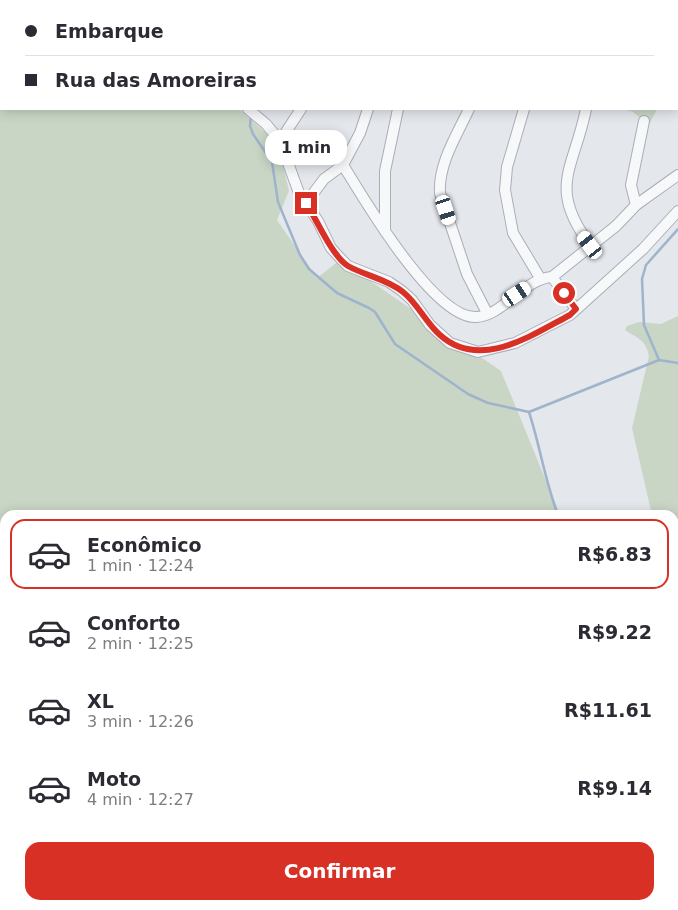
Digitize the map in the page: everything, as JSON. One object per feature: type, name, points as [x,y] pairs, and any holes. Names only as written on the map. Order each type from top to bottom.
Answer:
[{"type":"street","points":[[249,110],[266,124],[280,141],[299,193],[318,221],[331,248],[341,259],[348,266],[376,276],[402,291],[430,325],[450,343],[478,352],[515,343],[570,315],[643,249],[678,211]]},
{"type":"street","points":[[280,141],[300,110]]},
{"type":"street","points":[[306,203],[324,179],[342,165],[360,133],[368,110]]},
{"type":"street","points":[[385,232],[385,171],[398,110]]},
{"type":"street","points":[[468,110],[443,166],[439,181],[440,194],[467,274],[487,313]]},
{"type":"street","points":[[524,110],[507,167],[505,190],[513,233],[540,278]]},
{"type":"street","points":[[586,110],[566,181],[568,204],[575,225],[590,245]]},
{"type":"street","points":[[636,205],[630,185],[644,121]]},
{"type":"street","points":[[342,165],[385,232],[438,299],[461,315],[477,317],[497,309],[540,278],[552,277],[616,226],[636,205],[678,175]]},
{"type":"street","points":[[552,277],[576,309]]},
{"type":"green space","points":[[0,110],[240,110],[278,144],[289,191],[277,220],[317,278],[340,260],[501,371],[558,510],[0,510]]},
{"type":"green space","points":[[626,110],[656,110],[649,125],[633,112]]},
{"type":"green space","points":[[678,316],[678,510],[651,510],[632,428],[649,356],[646,346],[625,330],[627,326],[639,322],[661,324]]},
{"type":"waterway","points":[[251,114],[250,126],[253,134],[272,162],[278,202],[300,255],[309,269],[337,293],[375,312],[395,344],[468,394],[488,403],[529,412],[659,360],[678,363]]},
{"type":"waterway","points":[[659,360],[644,325],[642,279],[646,265],[678,229]]},
{"type":"waterway","points":[[529,412],[556,510]]},
{"type":"route","points":[[306,203],[318,221],[331,248],[348,266],[376,276],[402,291],[412,300],[417,309],[440,335],[450,343],[464,348],[478,352],[515,343],[570,315],[576,309],[564,293]]}]
